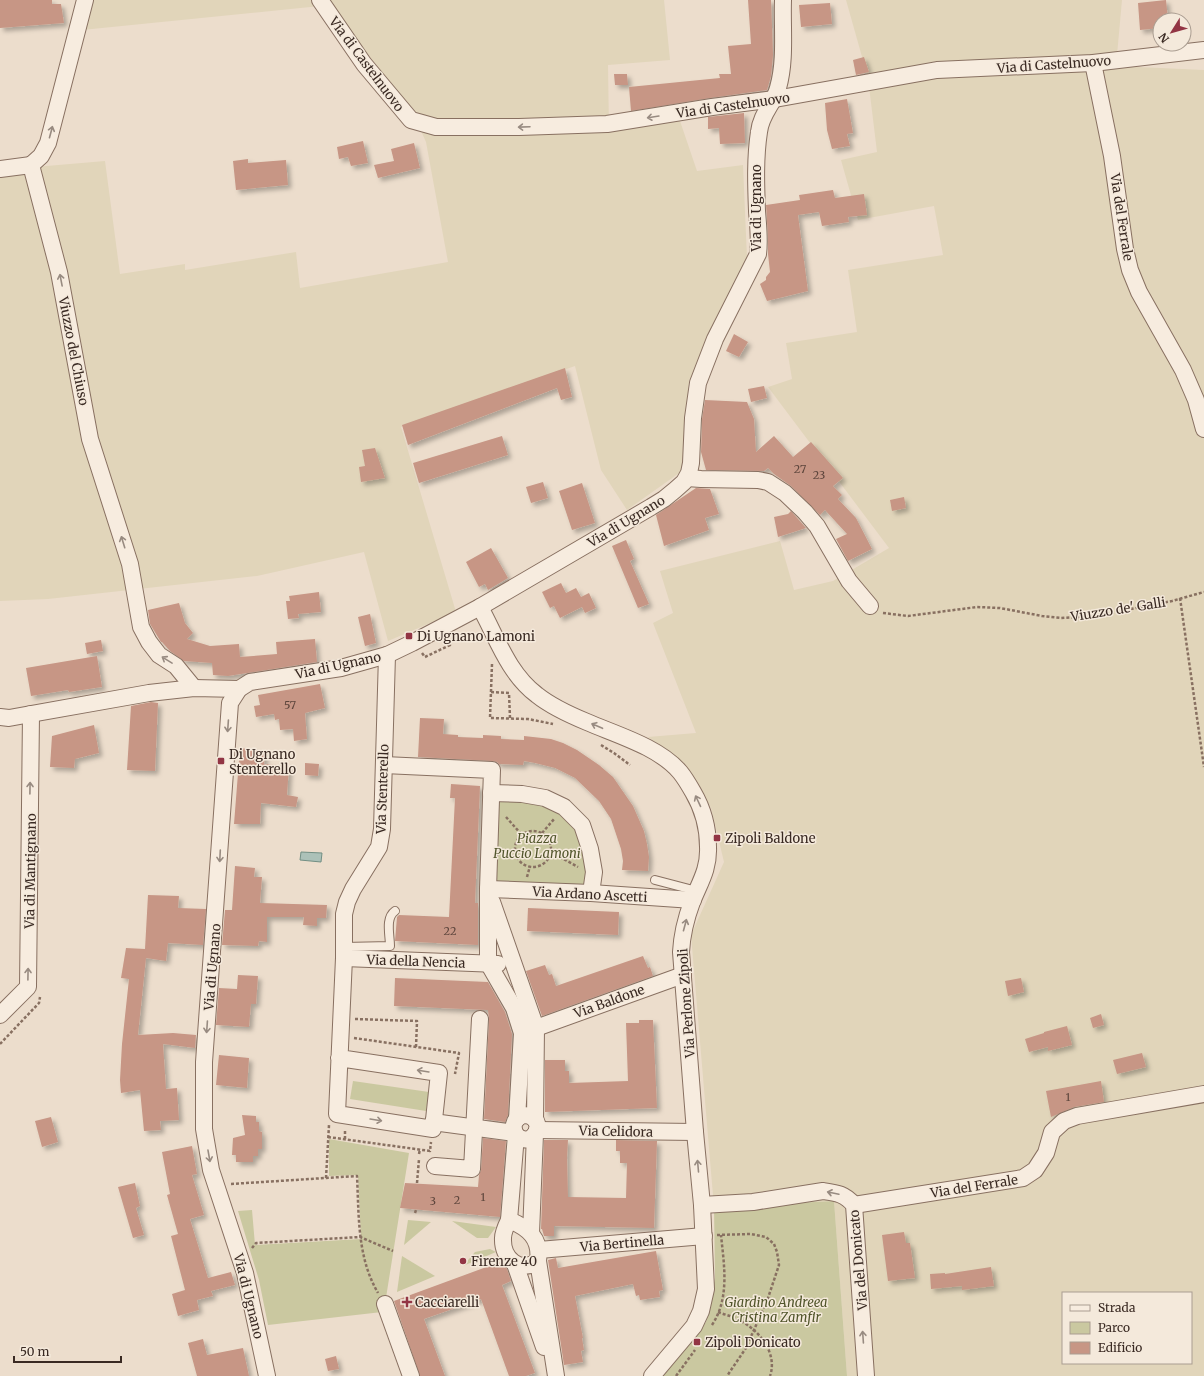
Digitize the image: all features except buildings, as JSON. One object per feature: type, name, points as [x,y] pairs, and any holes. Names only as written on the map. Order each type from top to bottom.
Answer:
[{"type":"street","points":[[0,169],[31,165],[41,156],[48,143],[85,0]]},
{"type":"street","name":"Via di Castelnuovo","points":[[320,0],[364,64],[411,120],[436,127],[519,127],[607,124],[712,107],[775,99],[937,70],[1093,63],[1204,50]]},
{"type":"street","name":"Via di Ugnano","points":[[267,1376],[245,1273],[211,1170],[204,1129],[204,1062],[216,922],[230,708],[232,700],[239,689],[254,681],[341,668],[387,655],[412,643],[480,607],[664,499],[687,478],[691,469],[692,418],[698,383],[715,339],[758,254],[759,242],[756,186],[759,132],[766,111],[775,99],[781,73],[783,0]]},
{"type":"street","name":"Via del Ferrale","points":[[1093,63],[1112,156],[1125,249],[1130,270],[1139,292],[1184,370],[1203,423]]},
{"type":"street","name":"Viuzzo del Chiuso","points":[[31,165],[59,272],[90,439],[130,564],[141,627],[149,642],[159,655],[176,666],[194,688]]},
{"type":"street","points":[[687,478],[701,480],[758,480],[768,482],[785,493],[817,526],[849,581],[870,606]]},
{"type":"street","name":"Via Perlone Zipoli","points":[[480,607],[514,671],[522,682],[552,705],[635,742],[670,763],[684,777],[702,809],[708,838],[708,863],[706,872],[695,895],[682,936],[683,975],[695,1132],[702,1205],[709,1235],[706,1289],[701,1311],[687,1334],[652,1376]]},
{"type":"street","name":"Via Stenterello","points":[[342,1115],[339,1058],[344,953],[344,914],[347,902],[353,889],[379,847],[382,828],[387,655]]},
{"type":"street","points":[[0,718],[9,718],[149,693],[194,688],[239,689]]},
{"type":"street","name":"Via di Mantignano","points":[[0,1015],[28,987],[31,714]]},
{"type":"street","points":[[384,765],[492,770],[488,890],[488,963],[514,1008],[522,1032],[509,1220],[503,1238],[504,1248],[508,1258],[515,1264],[526,1267],[533,1265],[539,1255]]},
{"type":"street","points":[[491,793],[522,794],[544,798],[564,807],[582,825],[590,849],[594,872],[591,893]]},
{"type":"street","points":[[488,890],[536,1028],[536,1128],[531,1233],[539,1255],[555,1376]]},
{"type":"street","name":"Via Ardano Ascetti","points":[[488,890],[695,895]]},
{"type":"street","name":"Via della Nencia","points":[[344,953],[514,965]]},
{"type":"street","name":"Via Baldone","points":[[536,1028],[683,975]]},
{"type":"street","points":[[435,1166],[472,1169],[480,1019]]},
{"type":"street","points":[[339,1058],[439,1073],[433,1126]]},
{"type":"street","name":"Via del Ferrale","points":[[854,1205],[1023,1178],[1035,1170],[1046,1153],[1052,1132],[1064,1121],[1077,1116],[1204,1094]]},
{"type":"street","points":[[342,1115],[433,1126],[516,1129]]},
{"type":"street","points":[[516,1129],[524,1116],[528,1116],[536,1128]]},
{"type":"street","points":[[516,1129],[519,1137],[530,1139],[536,1128]]},
{"type":"street","name":"Via Celidora","points":[[536,1128],[695,1132]]},
{"type":"street","name":"Via del Donicato","points":[[702,1205],[753,1202],[823,1191],[848,1197],[854,1205],[866,1376]]},
{"type":"street","points":[[509,1220],[520,1224],[531,1233]]},
{"type":"street","name":"Via Bertinella","points":[[539,1255],[709,1235]]},
{"type":"street","points":[[515,1264],[555,1376]]},
{"type":"street","points":[[385,1304],[411,1376]]},
{"type":"lane","points":[[655,880],[695,895]]},
{"type":"lane","points":[[344,953],[390,946],[389,921],[391,914],[395,911]]},
{"type":"path","name":"Viuzzo de' Galli","points":[[870,606],[880,612],[908,616],[977,607],[1000,608],[1061,618],[1095,616],[1204,592]]},
{"type":"path","points":[[1180,598],[1204,767]]},
{"type":"path","points":[[417,654],[421,651],[425,657],[450,645],[447,638]]},
{"type":"path","points":[[492,658],[490,718],[528,719],[559,725]]},
{"type":"path","points":[[491,692],[509,693],[510,718]]},
{"type":"path","points":[[595,742],[614,753],[630,765]]},
{"type":"path","points":[[542,833],[564,807]]},
{"type":"path","points":[[533,831],[542,833],[550,843],[551,852],[549,858],[537,866],[524,864],[516,855],[515,845],[518,839],[527,832],[533,831]]},
{"type":"path","points":[[551,852],[593,877]]},
{"type":"path","points":[[0,1044],[40,1003],[40,995]]},
{"type":"path","points":[[341,1018],[417,1021],[416,1047]]},
{"type":"path","points":[[326,1178],[329,1117],[342,1115],[345,1140]]},
{"type":"path","points":[[328,1137],[430,1151],[433,1126]]},
{"type":"path","points":[[419,1154],[420,1150]]},
{"type":"path","points":[[417,1183],[419,1159]]},
{"type":"path","points":[[229,1184],[357,1176],[360,1237],[364,1258],[372,1282],[385,1304]]},
{"type":"path","points":[[709,1235],[751,1234],[766,1237],[774,1244],[779,1265],[768,1298],[746,1348],[727,1376]]},
{"type":"path","points":[[250,1250],[256,1243],[360,1237],[393,1251]]},
{"type":"path","points":[[718,1312],[739,1320],[754,1330],[766,1345],[772,1358],[772,1370],[770,1376]]},
{"type":"shaded area","points":[[91,0],[664,0],[670,60],[608,65],[609,131],[680,121],[697,171],[743,165],[747,258],[689,381],[682,471],[627,510],[601,470],[575,366],[401,427],[456,612],[388,641],[364,552],[257,576],[48,599],[0,601],[0,170],[105,161],[120,274],[185,264],[185,270],[296,252],[300,288],[448,262],[426,142],[413,113],[330,5],[82,30]]},
{"type":"shaded area","points":[[846,0],[1122,0],[1116,66],[1204,70],[1204,1376],[847,1376],[834,1201],[714,1207],[691,935],[724,862],[711,808],[686,765],[648,737],[696,733],[653,623],[673,613],[660,571],[780,541],[794,590],[833,581],[889,548],[768,387],[792,379],[786,343],[857,332],[848,270],[943,255],[934,206],[858,220],[841,160],[877,152],[868,78]]},
{"type":"shaded area","points":[[301,852],[322,853],[321,862],[300,860]]},
{"type":"green space","name":"Piazza Puccio Lamoni","points":[[498,797],[522,798],[561,811],[585,842],[589,888],[494,885]]},
{"type":"green space","points":[[353,1081],[429,1092],[426,1111],[350,1099]]},
{"type":"green space","points":[[329,1139],[409,1153],[385,1304],[382,1312],[268,1325],[259,1280],[238,1211],[252,1210],[255,1245],[361,1239],[358,1175],[329,1176]]},
{"type":"green space","name":"Giardino Andreea Cristina Zamfir","points":[[834,1201],[847,1376],[662,1376],[706,1322],[715,1278],[714,1207]]},
{"type":"green space","points":[[408,1220],[431,1222],[404,1245]]},
{"type":"green space","points":[[452,1221],[496,1227],[488,1238],[477,1238]]},
{"type":"green space","points":[[490,1249],[496,1252],[463,1266],[475,1252]]},
{"type":"green space","points":[[402,1256],[435,1276],[397,1292]]},
{"type":"place","name":"Di Ugnano Lamoni","points":[[409,636]]},
{"type":"place","name":"Di Ugnano Stenterello","points":[[221,761]]},
{"type":"place","name":"Zipoli Baldone","points":[[717,838]]},
{"type":"place","name":"Firenze 40","points":[[463,1261]]},
{"type":"place","name":"Cacciarelli","points":[[407,1302]]},
{"type":"place","name":"Zipoli Donicato","points":[[697,1342]]}]
